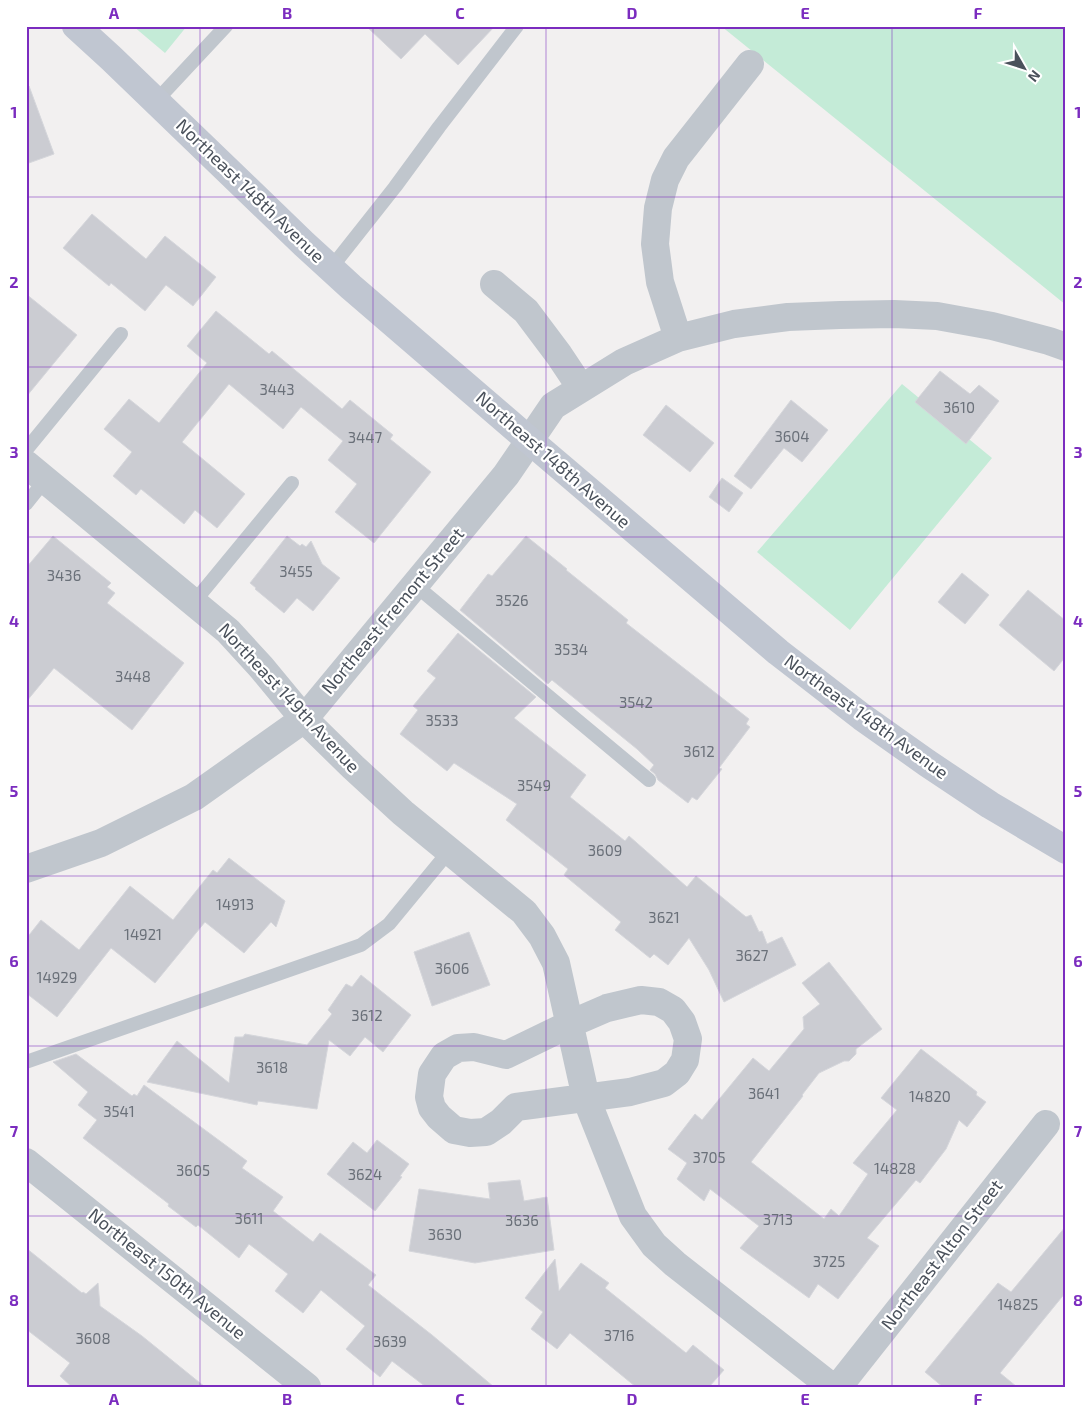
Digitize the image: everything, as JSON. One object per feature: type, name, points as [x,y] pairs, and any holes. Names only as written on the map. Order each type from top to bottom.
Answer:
[{"type":"main road","name":"Northeast 148th Avenue","points":[[76,26],[304,244],[529,440],[778,652],[862,718],[927,763],[990,805],[1066,850]]},
{"type":"street","points":[[678,338],[660,282],[655,244],[658,208],[665,180],[676,158],[750,64]]},
{"type":"street","points":[[494,284],[526,311],[581,388]]},
{"type":"street","name":"Northeast Fremont Street","points":[[26,869],[101,843],[194,796],[304,719],[506,475],[553,406],[624,362],[678,338],[734,324],[788,317],[894,314],[937,316],[992,326],[1066,347]]},
{"type":"street","name":"Northeast 149th Avenue","points":[[36,472],[228,631],[304,719],[374,787],[524,912],[542,936],[556,963],[586,1098],[633,1216],[654,1245],[675,1264],[832,1387]]},
{"type":"street","points":[[641,1000],[659,1002],[673,1010],[682,1022],[688,1040],[685,1060],[677,1073],[664,1083],[630,1092],[586,1098],[516,1106],[501,1122],[486,1132],[470,1133],[454,1130],[439,1117],[432,1108],[429,1096],[432,1074],[444,1056],[458,1048],[474,1047],[506,1055],[607,1008],[641,1000]]},
{"type":"street","name":"Northeast Alton Street","points":[[838,1387],[1046,1124]]},
{"type":"street","name":"Northeast 150th Avenue","points":[[26,1162],[307,1387]]},
{"type":"lane","points":[[156,101],[226,26]]},
{"type":"lane","points":[[331,268],[395,187],[516,26]]},
{"type":"lane","points":[[26,450],[121,334]]},
{"type":"lane","points":[[26,504],[36,472]]},
{"type":"lane","points":[[194,602],[292,482]]},
{"type":"lane","points":[[415,585],[649,780]]},
{"type":"lane","points":[[26,1062],[361,945],[389,924],[450,850]]},
{"type":"green space","points":[[133,26],[187,26],[165,53]]},
{"type":"green space","points":[[721,26],[1066,26],[1066,305]]},
{"type":"green space","points":[[902,384],[992,458],[850,630],[757,552]]},
{"type":"building","points":[[366,26],[495,26],[458,65],[425,34],[401,59]]},
{"type":"building","points":[[29,86],[54,154],[26,164],[26,87]]},
{"type":"building","points":[[92,214],[146,259],[165,236],[216,277],[193,306],[166,285],[145,311],[111,283],[109,286],[63,248]]},
{"type":"building","points":[[26,294],[77,335],[26,397]]},
{"type":"building","points":[[216,311],[269,354],[272,351],[342,409],[350,400],[393,435],[390,439],[431,472],[374,543],[335,512],[357,484],[328,460],[343,441],[301,407],[283,429],[229,384],[182,442],[245,494],[217,528],[195,510],[184,524],[141,489],[136,495],[113,476],[132,452],[104,429],[129,399],[159,423],[207,363],[187,346]]},
{"type":"building","points":[[940,371],[970,394],[979,385],[999,401],[966,444],[915,402]]},
{"type":"building","points":[[791,400],[828,430],[802,462],[784,448],[751,489],[734,476]]},
{"type":"building","points":[[666,405],[714,443],[690,472],[643,435]]},
{"type":"building","points":[[722,478],[743,493],[729,512],[709,497]]},
{"type":"building","points":[[53,536],[111,583],[107,587],[115,593],[107,603],[184,663],[132,730],[54,668],[26,702],[26,568]]},
{"type":"building","points":[[287,536],[300,546],[302,544],[306,547],[311,541],[322,564],[340,578],[313,611],[297,598],[284,613],[250,583]]},
{"type":"building","points":[[526,536],[628,620],[626,623],[749,719],[746,724],[750,727],[719,768],[722,769],[697,800],[692,797],[688,803],[658,780],[650,770],[654,765],[637,749],[552,680],[548,684],[460,610],[488,574],[492,576]]},
{"type":"building","points":[[962,573],[989,595],[965,624],[938,602]]},
{"type":"building","points":[[1028,590],[1066,621],[1066,656],[1054,671],[999,625]]},
{"type":"building","points":[[458,633],[536,697],[514,718],[586,775],[570,797],[625,841],[629,836],[687,887],[696,876],[746,917],[751,915],[759,932],[762,931],[767,944],[782,937],[796,965],[724,1002],[709,970],[689,938],[668,965],[654,954],[650,958],[615,930],[621,922],[564,875],[568,869],[506,820],[517,804],[454,763],[447,771],[400,734],[418,710],[413,706],[436,678],[427,671]]},
{"type":"building","points":[[229,858],[285,901],[276,927],[271,922],[244,953],[205,922],[155,983],[111,948],[57,1017],[26,993],[26,939],[41,920],[79,950],[130,886],[173,920],[213,870],[217,873]]},
{"type":"building","points":[[469,932],[490,985],[432,1006],[414,952]]},
{"type":"building","points":[[829,962],[882,1029],[856,1049],[856,1054],[849,1061],[844,1061],[819,1073],[751,1162],[824,1219],[831,1209],[839,1216],[868,1174],[853,1163],[897,1110],[881,1098],[921,1049],[977,1092],[976,1095],[986,1102],[967,1127],[959,1120],[946,1149],[920,1183],[916,1180],[867,1238],[879,1246],[838,1299],[818,1284],[809,1298],[740,1248],[759,1226],[710,1189],[704,1201],[677,1179],[687,1163],[668,1149],[695,1114],[702,1120],[753,1058],[769,1071],[804,1029],[803,1017],[820,1004],[802,983]]},
{"type":"building","points":[[361,975],[411,1015],[383,1052],[365,1037],[350,1056],[329,1040],[317,1109],[258,1101],[257,1105],[147,1082],[177,1041],[229,1083],[235,1037],[243,1037],[245,1034],[307,1045],[332,1014],[328,1010],[346,984],[352,987]]},
{"type":"building","points":[[76,1054],[132,1096],[134,1094],[137,1096],[144,1085],[247,1161],[242,1168],[283,1197],[273,1211],[313,1242],[320,1233],[376,1275],[368,1285],[494,1387],[426,1387],[392,1361],[380,1377],[346,1349],[365,1326],[321,1290],[303,1313],[275,1291],[288,1274],[249,1244],[239,1258],[198,1225],[196,1227],[168,1206],[169,1204],[83,1138],[97,1120],[78,1105],[88,1092],[53,1062]]},
{"type":"building","points":[[377,1140],[409,1164],[400,1176],[402,1177],[375,1211],[327,1174],[353,1142],[367,1153]]},
{"type":"building","points":[[520,1180],[524,1201],[547,1197],[554,1250],[475,1263],[409,1251],[419,1189],[490,1199],[488,1183]]},
{"type":"building","points":[[1066,1226],[1066,1292],[1000,1373],[1017,1387],[943,1387],[925,1372],[998,1283],[1011,1292]]},
{"type":"building","points":[[26,1248],[82,1293],[86,1294],[98,1283],[100,1306],[142,1336],[205,1387],[72,1387],[60,1376],[70,1363],[26,1329]]},
{"type":"building","points":[[555,1259],[559,1291],[581,1263],[609,1283],[605,1288],[686,1353],[693,1345],[724,1370],[709,1387],[636,1387],[570,1333],[557,1349],[531,1329],[543,1312],[525,1298]]}]
